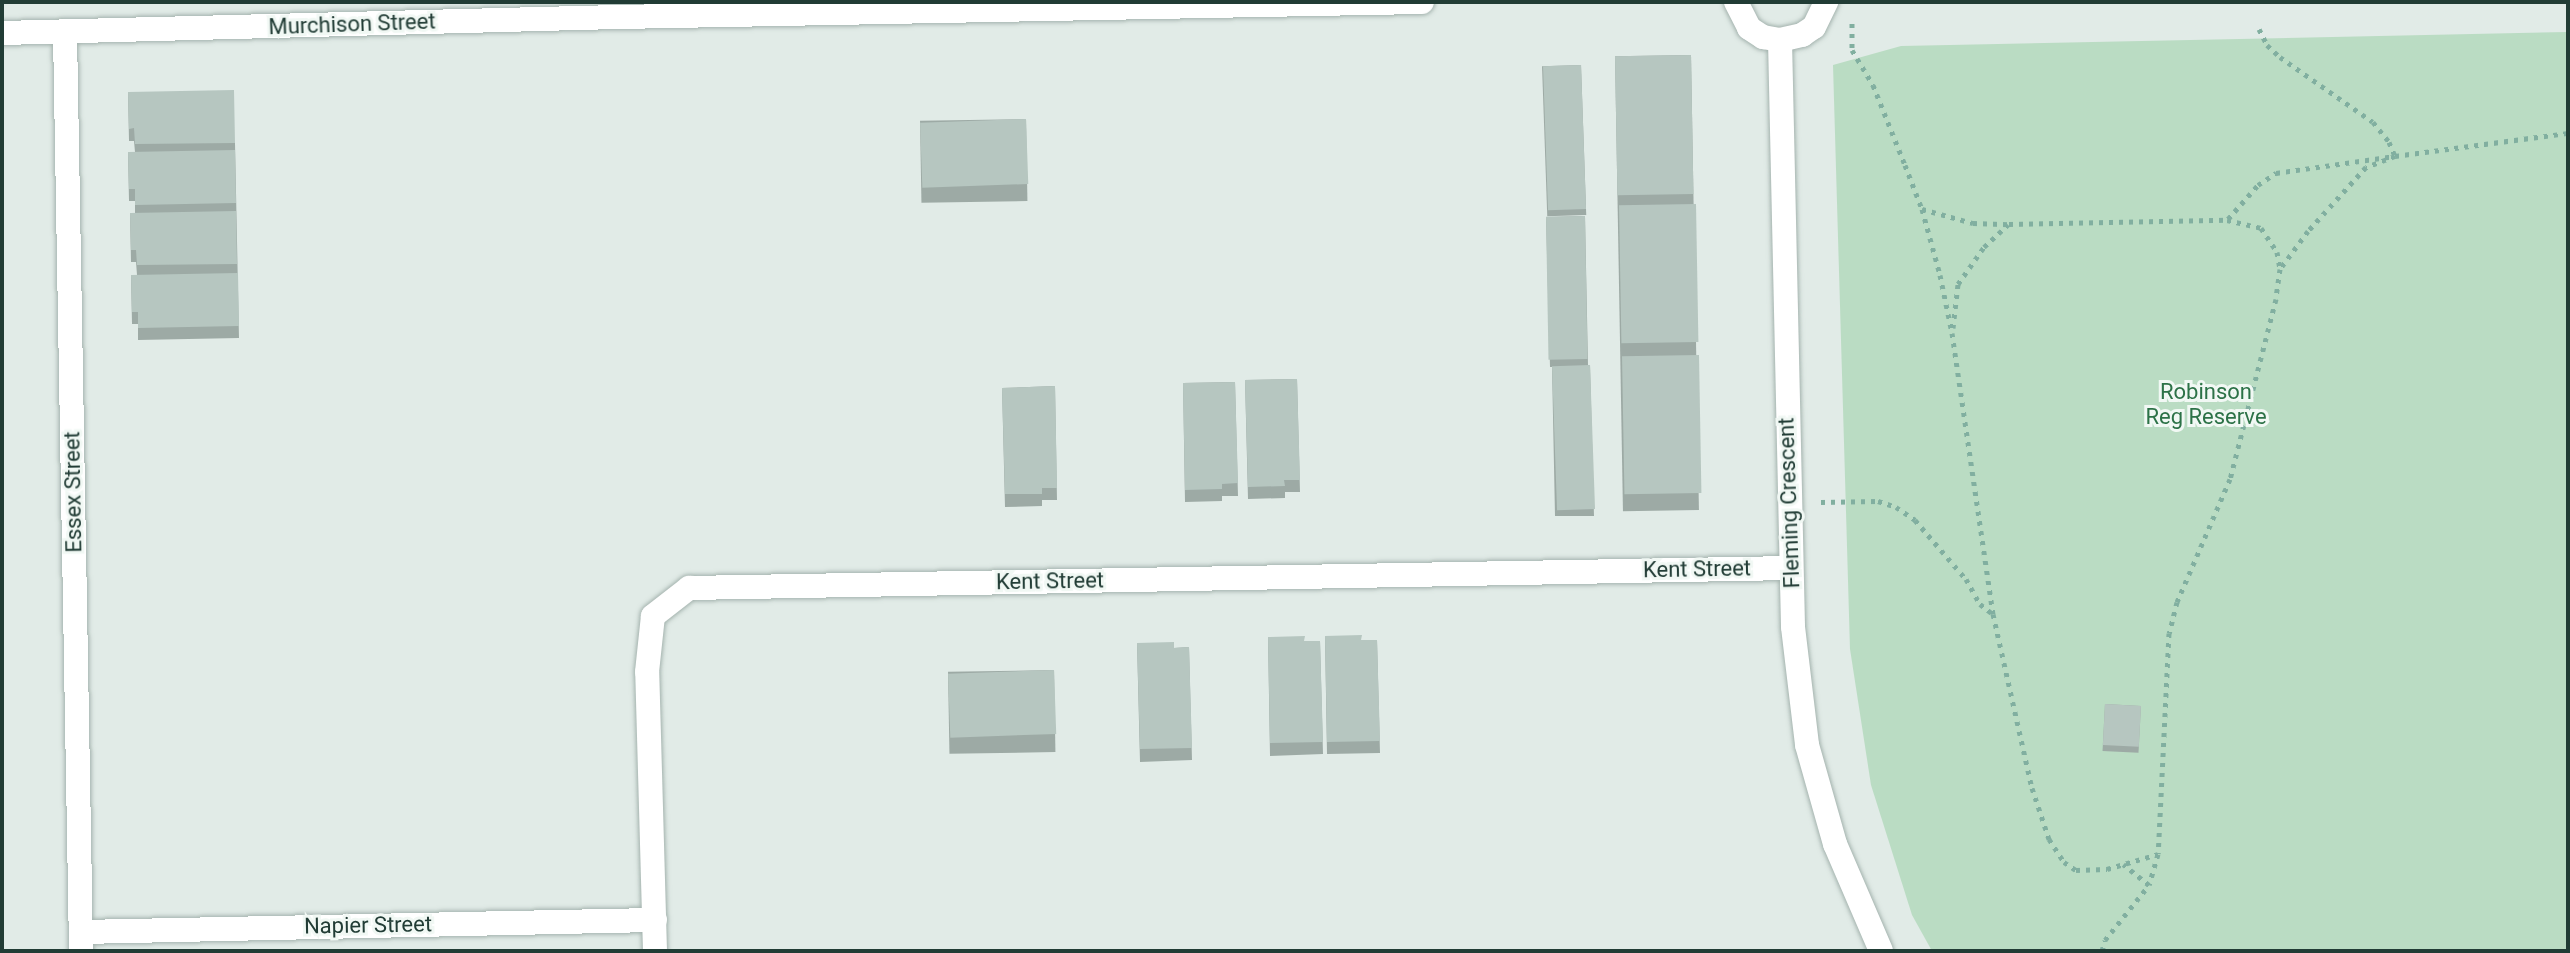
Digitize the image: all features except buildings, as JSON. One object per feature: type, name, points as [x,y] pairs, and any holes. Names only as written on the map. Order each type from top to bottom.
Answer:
[{"type":"street","name":"Murchison Street","points":[[2,33],[618,10],[1422,2]]},
{"type":"street","points":[[1736,2],[1749,28],[1763,37],[1780,40],[1802,35],[1814,27],[1826,2]]},
{"type":"street","name":"Essex Street","points":[[65,32],[81,942]]},
{"type":"street","name":"Fleming Crescent","points":[[1780,40],[1793,627],[1807,745],[1835,844],[1881,951]]},
{"type":"street","name":"Kent Street","points":[[655,951],[647,672],[653,616],[689,588],[1791,568]]},
{"type":"street","name":"Napier Street","points":[[81,942],[655,920]]},
{"type":"path","points":[[1852,18],[1852,50],[1873,85],[1922,209],[1952,333],[1993,614],[2032,788],[2049,839],[2064,862],[2076,870],[2091,871],[2158,854]]},
{"type":"path","points":[[2259,29],[2267,45],[2280,57],[2373,122],[2389,142],[2395,156]]},
{"type":"path","points":[[2227,220],[2236,214],[2258,185],[2276,173],[2568,133]]},
{"type":"path","points":[[2102,951],[2105,940],[2149,885],[2158,854],[2169,633],[2177,602],[2230,479],[2280,269],[2308,231],[2366,167],[2395,156]]},
{"type":"path","points":[[1922,209],[1973,223],[2227,220],[2261,228],[2272,240],[2280,269]]},
{"type":"path","points":[[1952,333],[1958,284],[1984,247],[2009,224]]},
{"type":"path","points":[[1788,504],[1878,501],[1896,507],[1915,520],[1966,579],[1980,604],[1993,614]]},
{"type":"path","points":[[2123,864],[2149,885]]},
{"type":"green space","name":"Robinson Reg Reserve","points":[[2568,32],[2568,951],[1932,951],[1912,915],[1871,785],[1850,649],[1833,65],[1901,46]]}]
